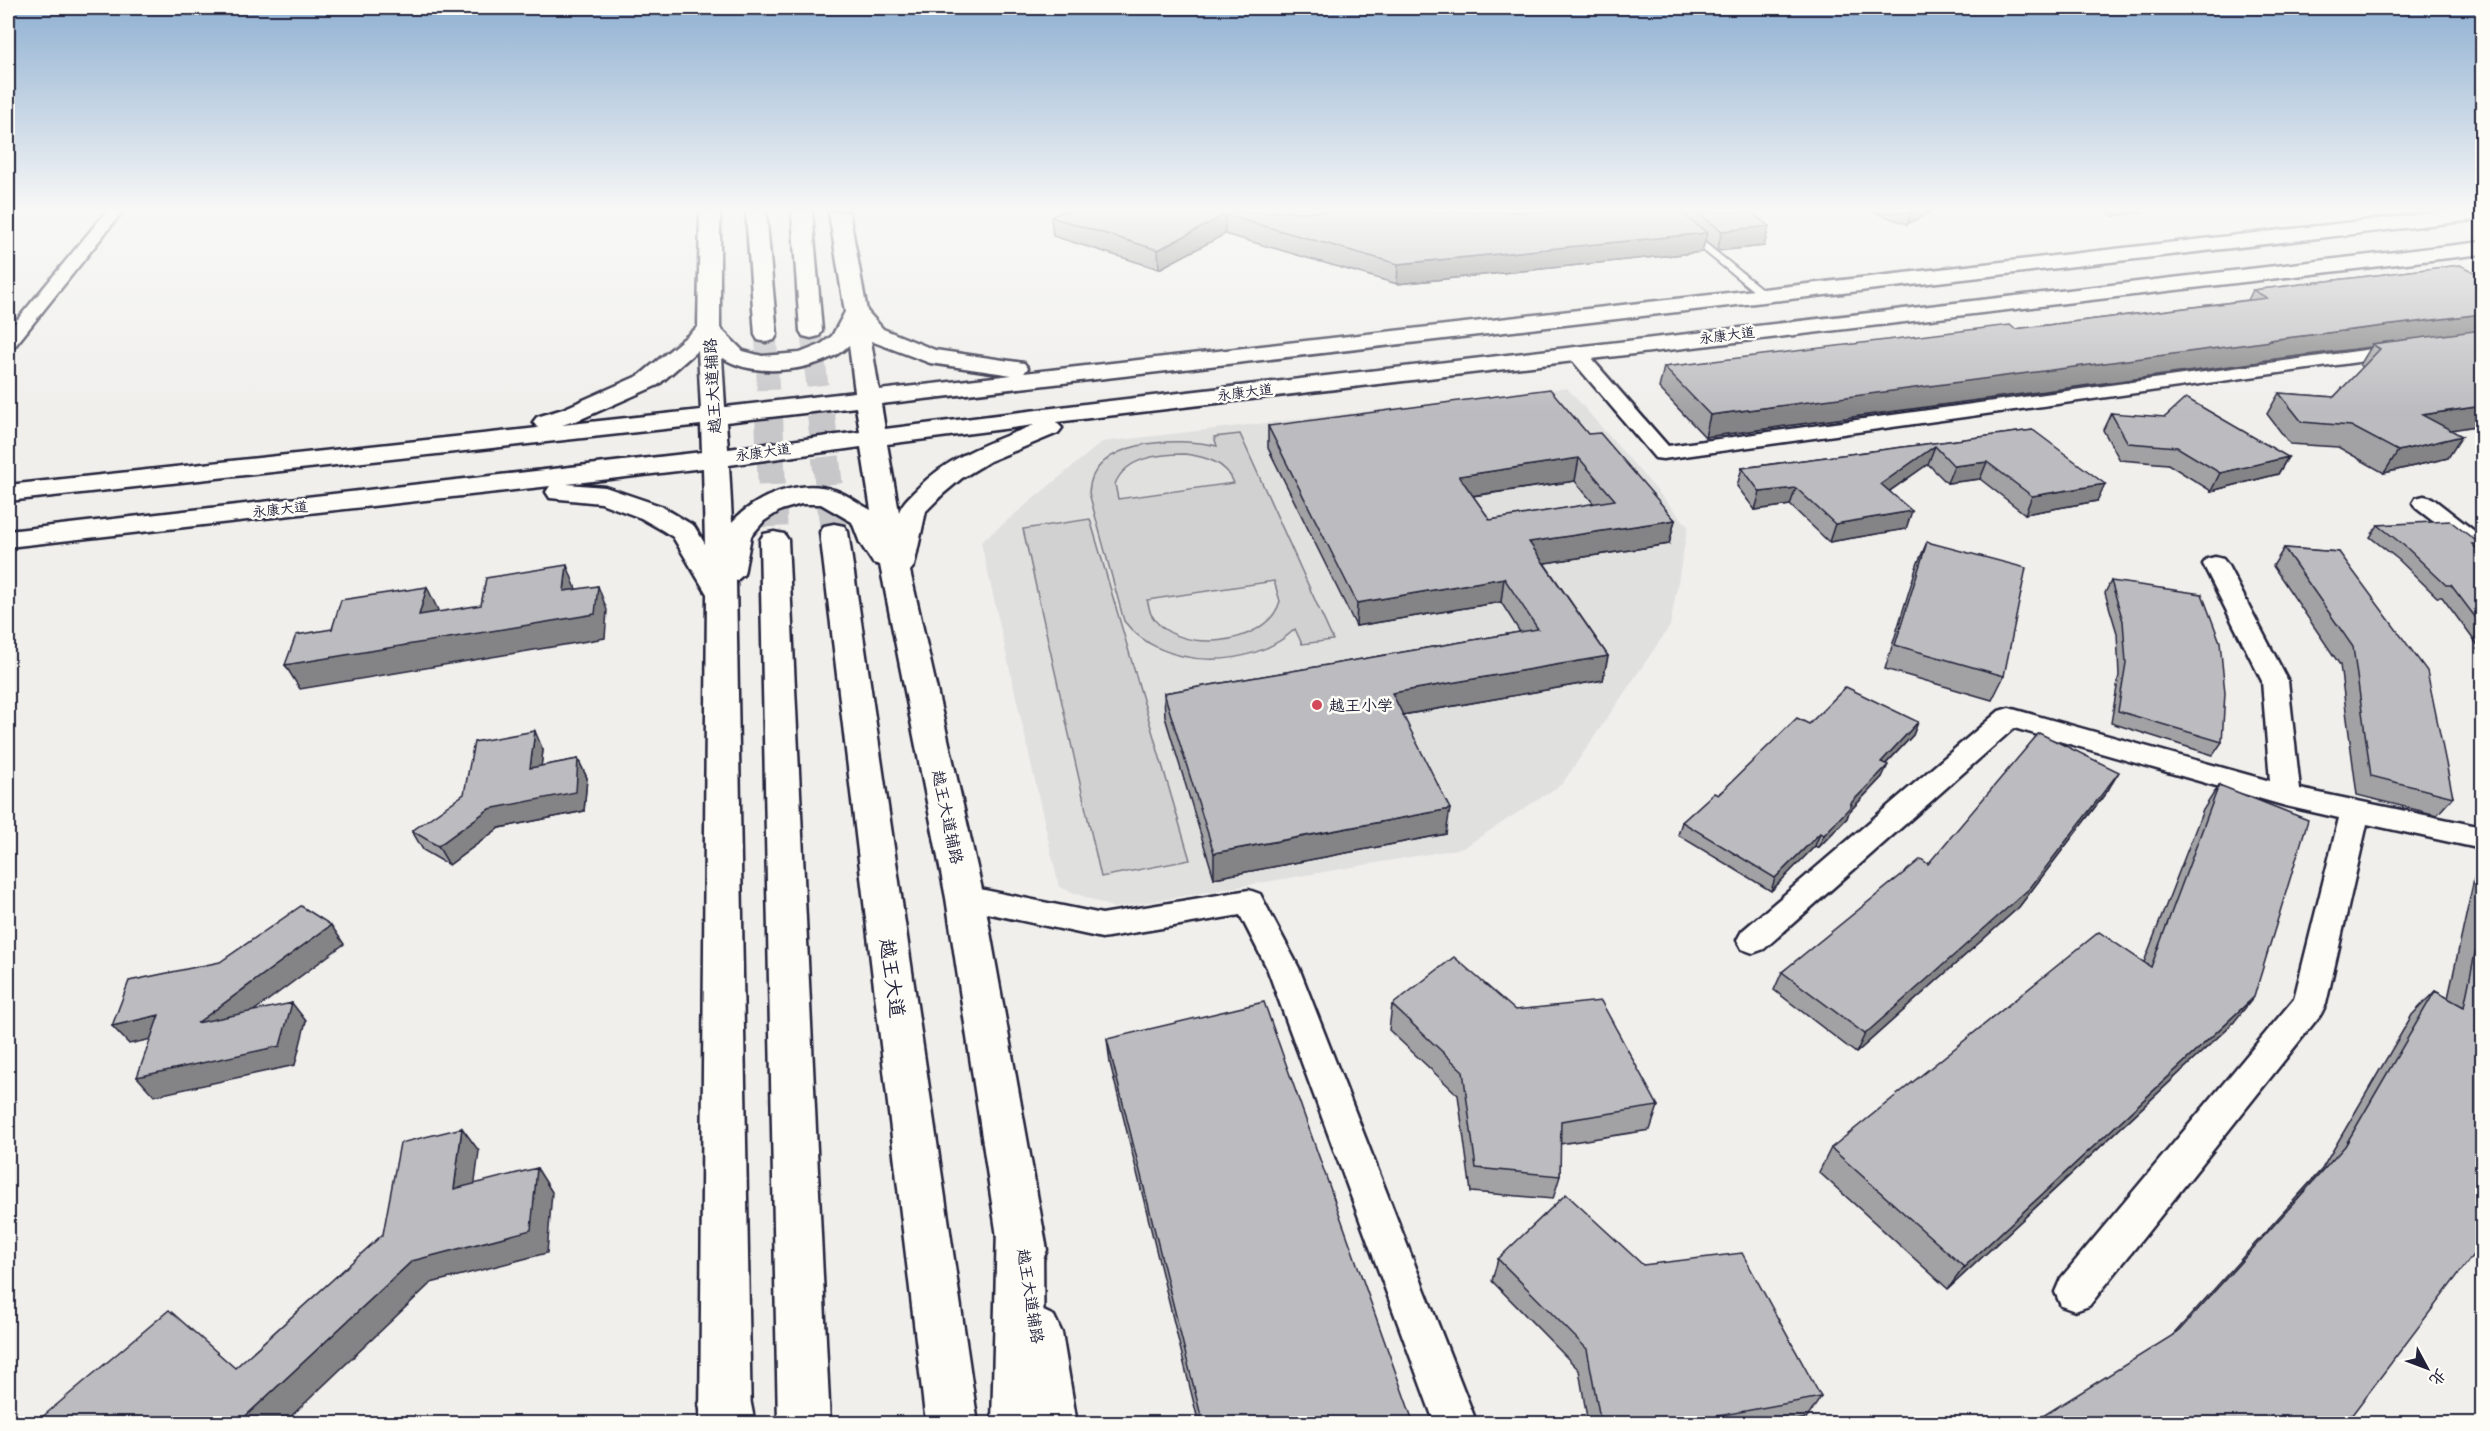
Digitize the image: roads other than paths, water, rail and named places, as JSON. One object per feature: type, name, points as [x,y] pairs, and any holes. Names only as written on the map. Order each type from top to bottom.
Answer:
[{"type":"main road","name":"越王大道辅路","points":[[709,279],[709,329],[722,594],[726,1417]]},
{"type":"main road","points":[[761,279],[766,335]]},
{"type":"main road","points":[[807,279],[811,331]]},
{"type":"main road","name":"越王大道辅路","points":[[850,279],[896,576],[965,898],[1051,1424]]},
{"type":"main road","points":[[8,493],[713,416],[1914,279]]},
{"type":"main road","name":"永康大道","points":[[8,539],[465,488],[1576,353],[2232,279]]},
{"type":"main road","points":[[472,443],[572,414],[629,391],[662,371],[709,329],[738,358],[760,364],[790,362],[817,355],[836,345],[846,334],[856,312],[875,333],[930,356],[981,365],[1085,374]]},
{"type":"main road","points":[[896,576],[914,509],[952,472],[981,455],[1101,409]]},
{"type":"main road","points":[[465,488],[605,495],[642,508],[684,532],[722,594]]},
{"type":"main road","points":[[722,594],[733,562],[737,534],[754,515],[771,504],[800,496],[827,496],[864,518],[874,543],[896,576]]},
{"type":"main road","name":"越王大道","points":[[834,532],[952,1424]]},
{"type":"main road","points":[[774,540],[804,1424]]},
{"type":"main road","points":[[1018,1424],[1020,1227]]},
{"type":"street","points":[[8,342],[60,279]]},
{"type":"street","points":[[1576,353],[1663,453],[2423,348]]},
{"type":"street","points":[[2424,503],[2482,548]]},
{"type":"street","points":[[2215,564],[2275,681],[2286,796]]},
{"type":"street","points":[[1753,940],[2009,717],[2286,796],[2482,838]]},
{"type":"street","points":[[2074,1292],[2309,1004],[2355,811]]},
{"type":"street","points":[[965,898],[1102,926],[1249,902],[1283,968],[1456,1424]]},
{"type":"lane","points":[[1743,279],[1764,296]]},
{"type":"tunnel","points":[[811,331],[821,416]]},
{"type":"tunnel","points":[[766,335],[769,416]]},
{"type":"tunnel","points":[[769,415],[774,540]]},
{"type":"tunnel","points":[[821,415],[834,532]]},
{"type":"place","name":"越王小学","points":[[1317,705]]}]
